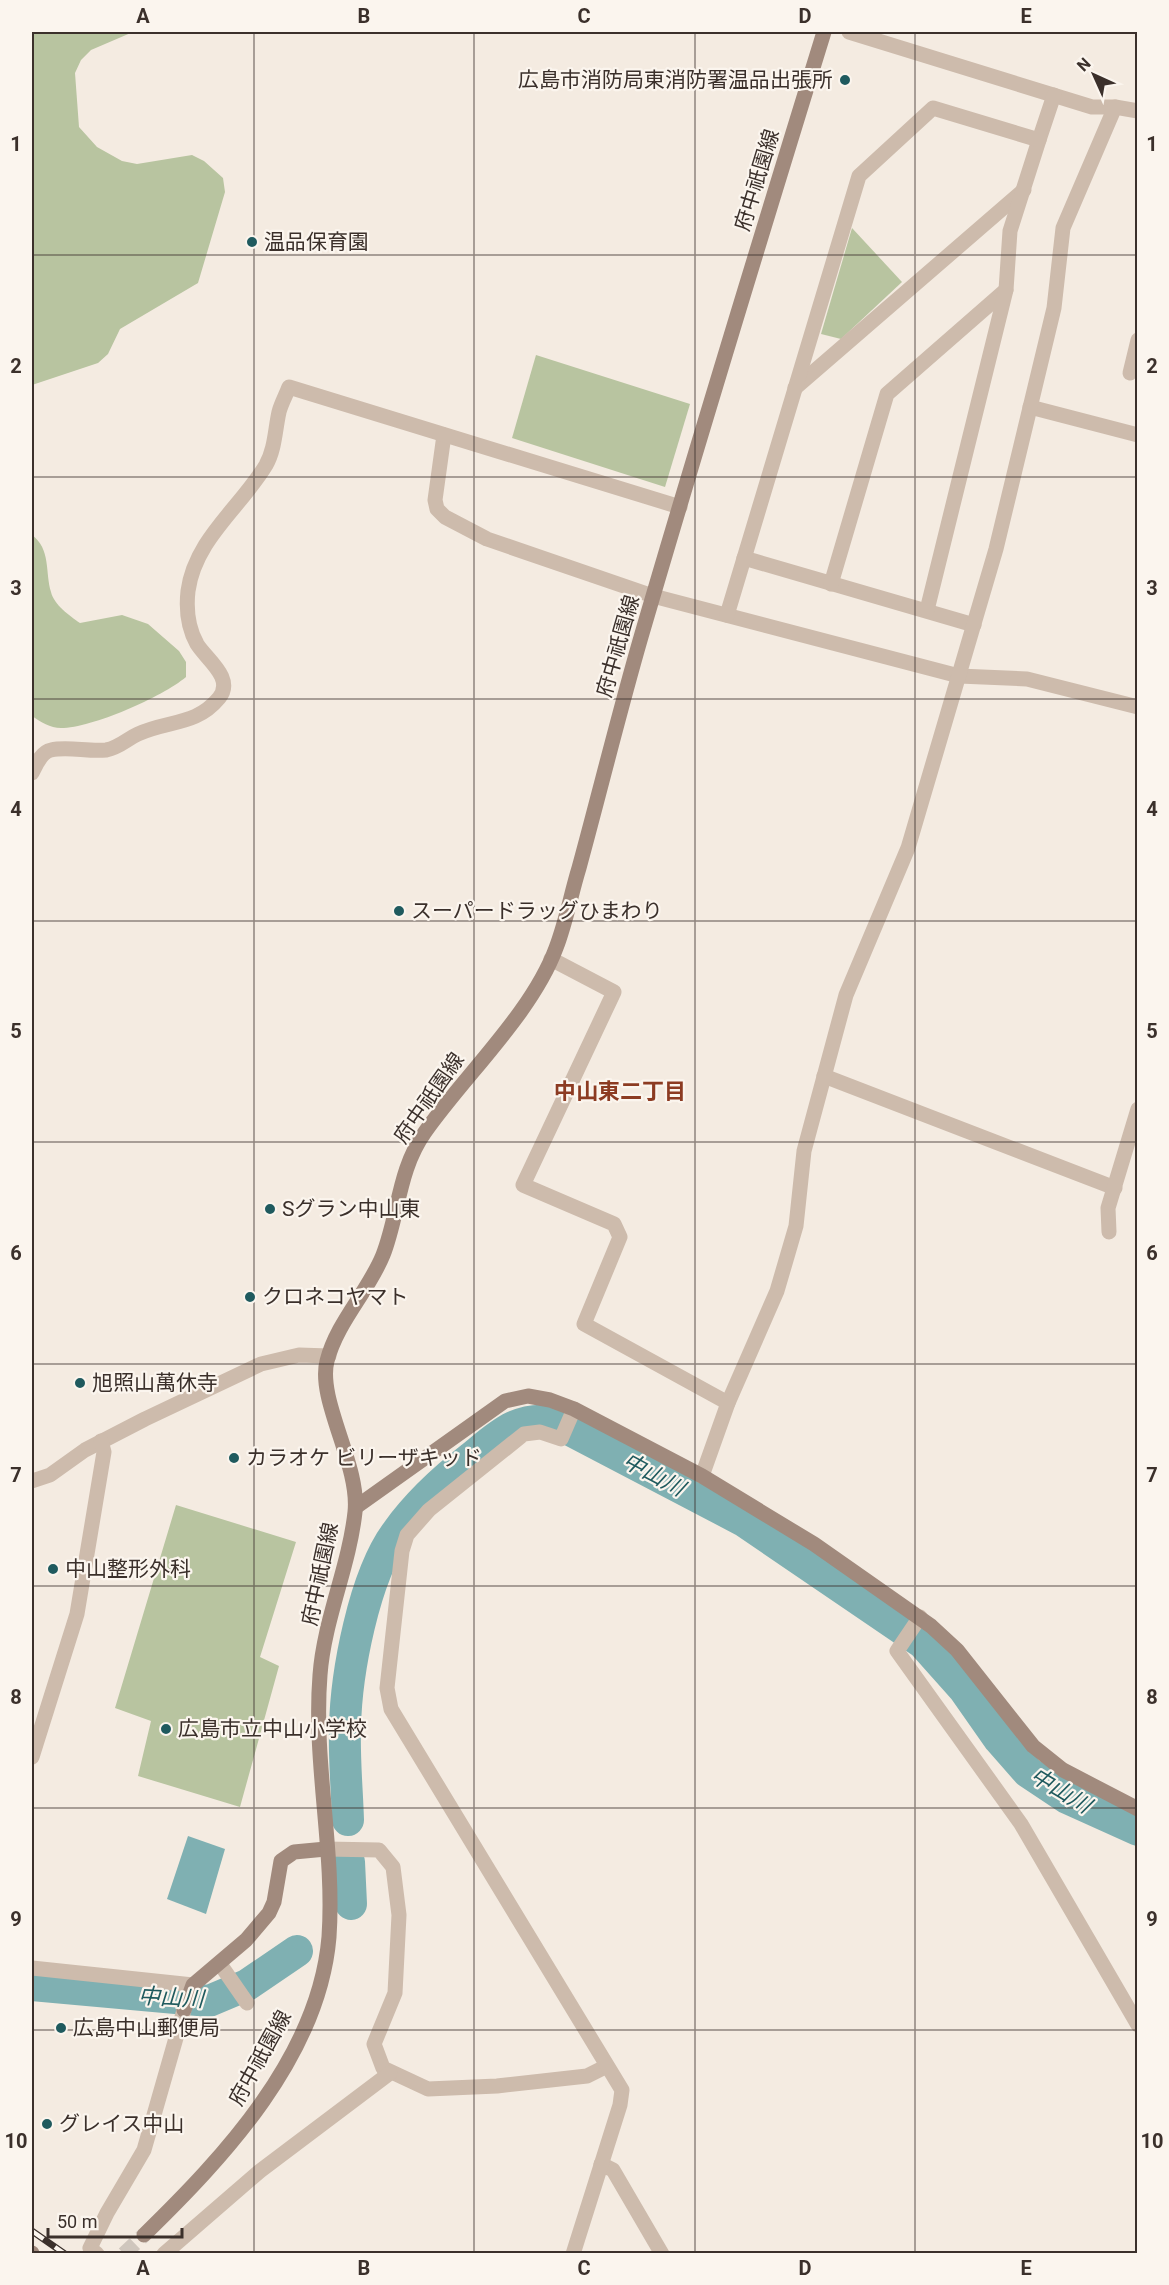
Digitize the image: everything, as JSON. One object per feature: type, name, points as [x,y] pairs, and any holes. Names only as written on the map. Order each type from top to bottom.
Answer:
[{"type":"main road","name":"府中祇園線","points":[[144,2235],[220,2158],[271,2089],[291,2054],[318,1988],[328,1940],[326,1849],[319,1754],[320,1671],[356,1507],[348,1461],[327,1388],[325,1366],[336,1336],[384,1253],[402,1177],[421,1138],[528,1000],[552,959],[653,596],[824,32]]},
{"type":"main road","points":[[356,1507],[505,1401],[528,1396],[550,1400],[702,1476],[814,1544],[920,1617],[957,1650],[1033,1746],[1063,1770],[1137,1809]]},
{"type":"main road","points":[[184,2010],[192,1987],[220,1964],[269,1913],[274,1902],[281,1861],[294,1852],[326,1849]]},
{"type":"street","points":[[849,32],[1092,107],[1115,106],[1137,111]]},
{"type":"street","points":[[927,610],[1006,290],[1010,231],[1054,95]]},
{"type":"street","points":[[702,1476],[728,1403],[777,1291],[796,1226],[804,1150],[846,995],[908,848],[996,549],[1054,308],[1063,228],[1115,106]]},
{"type":"street","points":[[727,615],[859,176],[933,108],[1040,140]]},
{"type":"street","points":[[795,388],[1024,189]]},
{"type":"street","points":[[831,584],[887,394],[1006,290]]},
{"type":"street","points":[[1130,373],[1137,340]]},
{"type":"street","points":[[32,773],[41,756],[50,750],[107,750],[150,729],[190,720],[221,696],[224,686],[219,671],[198,645],[192,631],[187,614],[189,589],[198,558],[211,536],[252,487],[267,462],[280,410],[289,387],[680,507]]},
{"type":"street","points":[[1030,407],[1137,435]]},
{"type":"street","points":[[444,435],[435,500],[437,509],[445,517],[487,539],[653,596],[959,676],[1027,679],[1137,707]]},
{"type":"street","points":[[744,558],[974,625]]},
{"type":"street","points":[[552,959],[614,992],[524,1185],[614,1224],[620,1237],[584,1324],[728,1403]]},
{"type":"street","points":[[824,1076],[1115,1188]]},
{"type":"street","points":[[1109,1232],[1108,1208],[1137,1109]]},
{"type":"street","points":[[32,1481],[50,1475],[101,1441],[261,1364],[299,1355],[329,1356]]},
{"type":"street","points":[[573,1412],[561,1439],[540,1432],[524,1434],[429,1510],[407,1535],[402,1551],[387,1688],[391,1709],[621,2090],[620,2105],[573,2253]]},
{"type":"street","points":[[32,1757],[37,1720],[77,1614],[104,1452],[101,1441]]},
{"type":"street","points":[[920,1617],[897,1652],[1021,1824],[1137,2025]]},
{"type":"street","points":[[326,1849],[379,1850],[393,1867],[399,1915],[395,1993],[374,2044],[383,2068],[428,2089],[497,2086],[587,2076],[607,2066]]},
{"type":"street","points":[[220,1964],[246,2000]]},
{"type":"street","points":[[32,1968],[192,1987]]},
{"type":"street","points":[[97,2253],[90,2248],[98,2229],[144,2150],[184,2010]]},
{"type":"street","points":[[164,2253],[260,2171],[390,2073]]},
{"type":"street","points":[[601,2164],[613,2170],[662,2253]]},
{"type":"green space","points":[[32,32],[133,32],[91,50],[81,60],[75,73],[79,127],[97,147],[122,161],[137,164],[192,155],[204,161],[223,178],[225,192],[198,283],[120,329],[108,354],[98,363],[32,385]]},
{"type":"green space","points":[[852,228],[902,282],[841,339],[821,334]]},
{"type":"green space","points":[[536,355],[690,404],[665,487],[512,438]]},
{"type":"green space","points":[[32,535],[45,554],[51,592],[63,610],[80,623],[122,615],[148,624],[179,651],[186,662],[186,677],[144,702],[90,723],[57,728],[32,716]]},
{"type":"green space","points":[[176,1505],[296,1542],[260,1657],[279,1666],[240,1807],[138,1776],[151,1721],[115,1708]]},
{"type":"water","points":[[188,1836],[225,1849],[206,1914],[167,1899]]},
{"type":"waterway","name":"中山川","points":[[348,1820],[345,1740],[349,1680],[366,1599],[385,1551],[413,1512],[431,1492],[461,1466],[509,1429],[530,1422],[542,1421],[555,1422],[744,1521],[923,1643],[964,1689],[999,1739],[1028,1772],[1067,1798],[1138,1830]]},
{"type":"waterway","name":"中山川","points":[[349,1862],[351,1904]]},
{"type":"waterway","name":"中山川","points":[[32,1985],[209,2001],[247,1985],[297,1951]]},
{"type":"tunnel","points":[[124,2254],[144,2235]]},
{"type":"railway","points":[[32,2231],[65,2254]]},
{"type":"place","name":"広島市消防局東消防署温品出張所","points":[[845,80]]},
{"type":"place","name":"温品保育園","points":[[252,242]]},
{"type":"place","name":"スーパードラッグひまわり","points":[[399,911]]},
{"type":"place","name":"Sグラン中山東","points":[[270,1209]]},
{"type":"place","name":"クロネコヤマト","points":[[250,1297]]},
{"type":"place","name":"旭照山萬休寺","points":[[80,1383]]},
{"type":"place","name":"カラオケ ビリーザキッド","points":[[234,1458]]},
{"type":"place","name":"中山整形外科","points":[[53,1569]]},
{"type":"place","name":"広島市立中山小学校","points":[[166,1729]]},
{"type":"place","name":"広島中山郵便局","points":[[61,2028]]},
{"type":"place","name":"グレイス中山","points":[[47,2124]]},
{"type":"district","name":"中山東二丁目","points":[[620,1091]]}]
